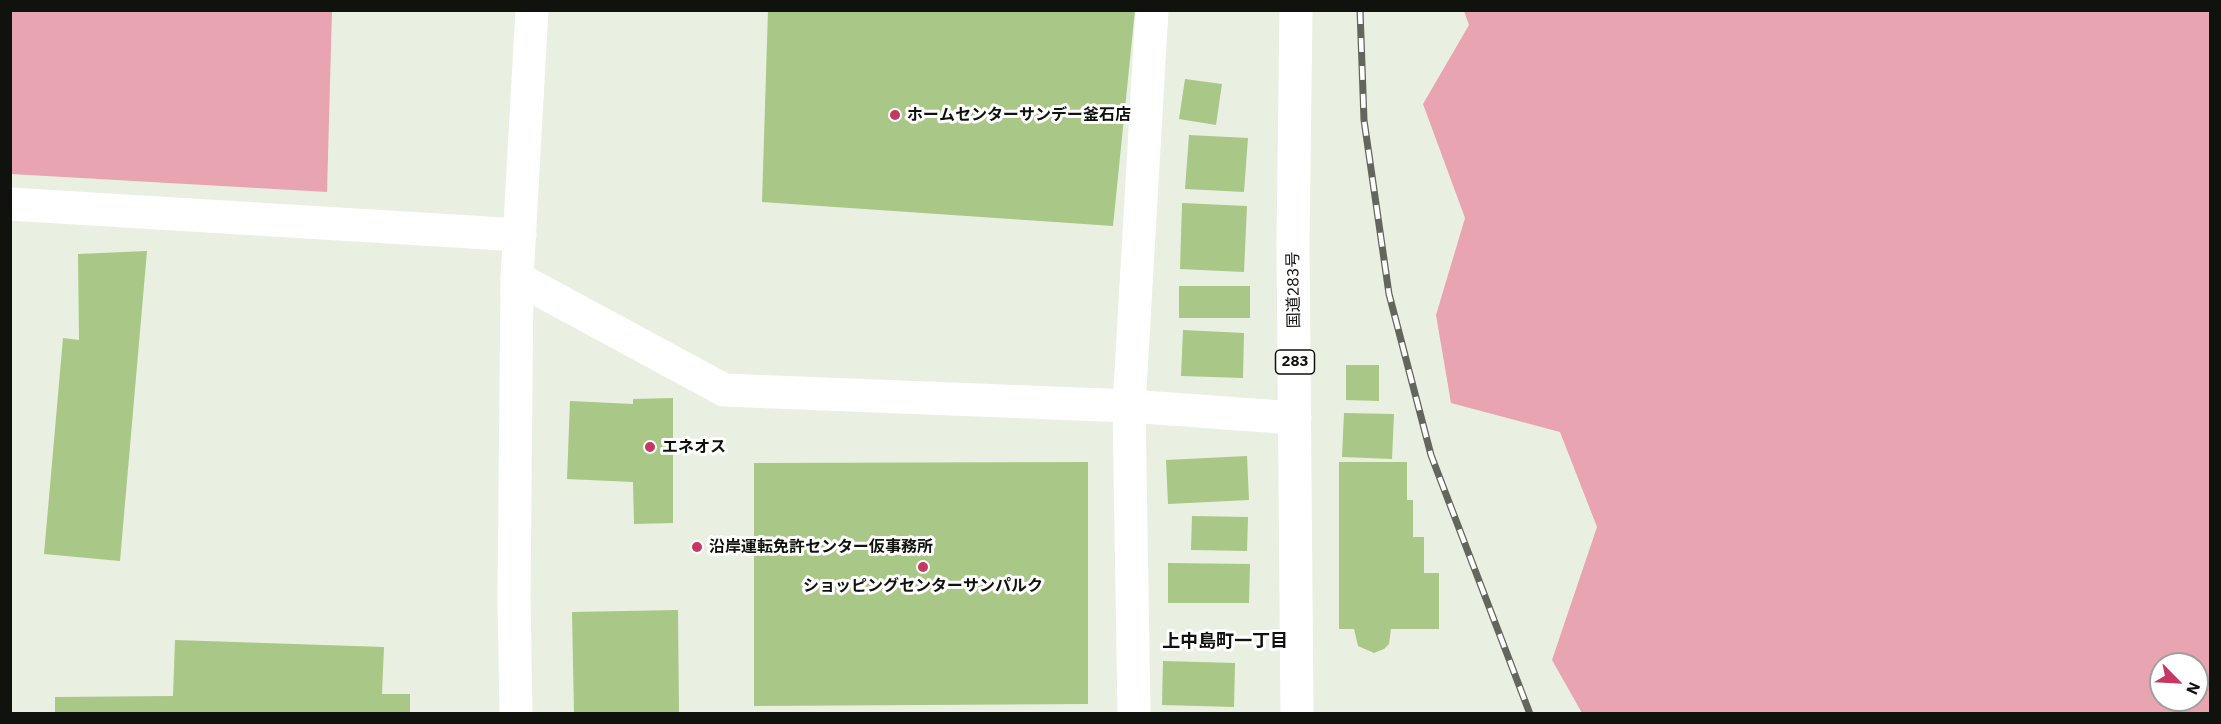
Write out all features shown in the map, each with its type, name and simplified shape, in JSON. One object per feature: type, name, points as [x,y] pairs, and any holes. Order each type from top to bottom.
[{"type":"main road","points":[[516,714],[514,597],[517,278],[532,10]]},
{"type":"main road","points":[[1134,714],[1129,406],[1152,10]]},
{"type":"main road","name":"国道283号","points":[[1296,10],[1293,244],[1297,714]]},
{"type":"main road","points":[[10,204],[520,235]]},
{"type":"main road","points":[[517,278],[724,390],[1129,406],[1295,418]]},
{"type":"shaded area","points":[[10,11],[332,11],[327,192],[11,174]]},
{"type":"shaded area","points":[[1464,11],[2210,11],[2210,713],[1582,713],[1552,660],[1597,527],[1560,432],[1451,403],[1436,315],[1465,218],[1423,104],[1469,25]]},
{"type":"building","points":[[768,10],[1135,10],[1113,226],[762,202]]},
{"type":"building","points":[[1185,79],[1222,84],[1216,125],[1179,119]]},
{"type":"building","points":[[1189,135],[1248,138],[1244,192],[1185,189]]},
{"type":"building","points":[[1182,203],[1247,206],[1244,272],[1180,269]]},
{"type":"building","points":[[147,251],[120,561],[44,554],[63,338],[79,340],[78,254]]},
{"type":"building","points":[[1179,286],[1250,286],[1250,318],[1179,318]]},
{"type":"building","points":[[1183,330],[1244,333],[1243,378],[1181,376]]},
{"type":"building","points":[[1346,365],[1379,365],[1379,401],[1346,400]]},
{"type":"building","points":[[673,398],[673,523],[634,524],[633,482],[567,479],[570,401],[633,404],[633,399]]},
{"type":"building","points":[[1344,413],[1394,414],[1392,459],[1342,457]]},
{"type":"building","points":[[1247,456],[1249,500],[1168,504],[1166,460]]},
{"type":"building","points":[[1088,462],[1088,704],[754,706],[754,463]]},
{"type":"building","points":[[1339,462],[1407,462],[1407,500],[1413,500],[1413,537],[1424,537],[1424,573],[1439,573],[1439,629],[1391,629],[1389,644],[1374,653],[1358,646],[1354,629],[1339,629]]},
{"type":"building","points":[[1192,516],[1248,517],[1247,551],[1191,550]]},
{"type":"building","points":[[1168,563],[1250,564],[1249,603],[1168,603]]},
{"type":"building","points":[[678,610],[679,714],[574,714],[572,612]]},
{"type":"building","points":[[175,640],[384,647],[382,694],[410,694],[410,714],[55,714],[55,697],[173,696]]},
{"type":"building","points":[[1163,661],[1235,663],[1234,707],[1162,705]]},
{"type":"railway","points":[[1360,10],[1364,120],[1389,294],[1431,455],[1530,714]]},
{"type":"place","name":"ホームセンターサンデー釜石店","points":[[895,115]]},
{"type":"place","name":"エネオス","points":[[650,447]]},
{"type":"place","name":"沿岸運転免許センター仮事務所","points":[[697,547]]},
{"type":"place","name":"ショッピングセンターサンパルク","points":[[923,567]]},
{"type":"district","name":"上中島町一丁目","points":[[1225,642]]}]
